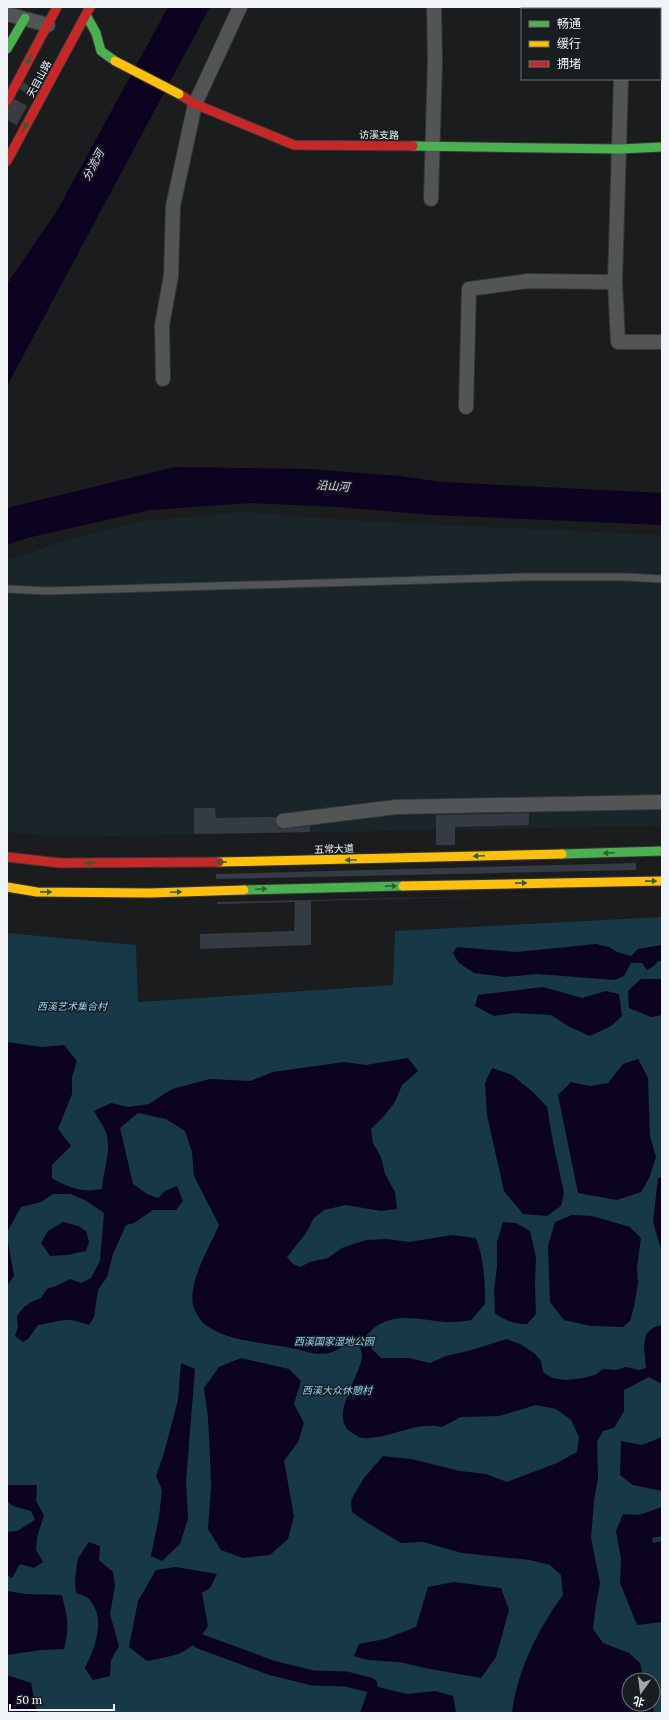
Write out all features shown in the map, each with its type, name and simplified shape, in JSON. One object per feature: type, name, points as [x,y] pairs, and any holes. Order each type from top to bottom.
[{"type":"main road","name":"天目山路","points":[[7,101],[57,7]]},
{"type":"main road","name":"天目山路","points":[[7,161],[88,11]]},
{"type":"main road","name":"访溪支路","points":[[88,11],[101,51],[115,61],[179,94],[195,104],[294,144],[619,149],[662,147]]},
{"type":"main road","points":[[7,49],[25,18]]},
{"type":"main road","name":"五常大道","points":[[7,857],[60,863],[247,862],[662,851]]},
{"type":"main road","points":[[7,887],[37,892],[150,893],[295,888],[662,881]]},
{"type":"street","points":[[163,379],[162,325],[171,276],[173,206],[195,104],[240,7]]},
{"type":"street","points":[[431,199],[435,61],[434,7]]},
{"type":"street","points":[[7,14],[48,25]]},
{"type":"street","points":[[621,80],[616,282],[618,342],[662,342]]},
{"type":"street","points":[[466,407],[469,288],[528,281],[616,282]]},
{"type":"street","points":[[283,821],[396,807],[662,802]]},
{"type":"lane","points":[[7,590],[47,591],[523,577],[626,577],[662,579]]},
{"type":"shaded area","points":[[245,512],[362,521],[662,535],[662,826],[61,837],[7,832],[7,559],[24,555],[72,538],[142,521]]},
{"type":"green space","name":"西溪国家湿地公园","points":[[662,917],[662,1713],[7,1713],[7,933],[136,945],[138,1002],[393,985],[395,931]]},
{"type":"water","name":"分流河","points":[[168,7],[210,7],[7,386],[7,284],[58,209]]},
{"type":"water","name":"沿山河","points":[[175,467],[311,469],[400,476],[442,482],[662,493],[662,525],[433,515],[339,507],[251,503],[150,510],[27,538],[7,545],[7,508]]},
{"type":"water","points":[[596,944],[609,947],[617,952],[631,956],[638,949],[662,945],[662,961],[658,961],[654,966],[647,970],[642,963],[631,963],[624,976],[614,980],[537,974],[505,977],[474,973],[458,962],[453,953],[457,947],[517,952]]},
{"type":"water","points":[[641,979],[662,979],[662,1015],[651,1017],[629,1008],[628,991]]},
{"type":"water","points":[[543,987],[582,998],[606,991],[619,994],[622,1016],[611,1026],[590,1036],[568,1026],[551,1015],[514,1013],[494,1016],[475,1006],[478,995]]},
{"type":"water","points":[[7,1042],[42,1047],[64,1045],[77,1061],[72,1077],[72,1094],[58,1129],[71,1146],[52,1165],[52,1178],[70,1187],[82,1190],[102,1189],[108,1144],[105,1130],[94,1111],[111,1103],[129,1107],[149,1104],[172,1089],[210,1079],[250,1081],[273,1072],[344,1062],[366,1065],[408,1058],[418,1071],[402,1085],[395,1102],[371,1129],[373,1143],[381,1157],[385,1174],[395,1192],[397,1209],[381,1211],[346,1205],[324,1210],[314,1218],[306,1233],[287,1257],[293,1264],[300,1267],[310,1262],[328,1258],[342,1248],[366,1240],[387,1239],[409,1242],[452,1235],[476,1238],[484,1270],[485,1304],[471,1320],[449,1322],[403,1318],[384,1322],[366,1336],[371,1348],[381,1358],[409,1358],[430,1363],[446,1356],[507,1339],[520,1344],[534,1353],[541,1361],[543,1372],[552,1378],[565,1380],[583,1378],[595,1375],[603,1369],[616,1370],[626,1367],[639,1370],[646,1368],[644,1346],[646,1334],[654,1327],[662,1325],[662,1384],[649,1377],[624,1390],[624,1411],[614,1428],[603,1431],[597,1442],[598,1478],[594,1501],[591,1538],[600,1583],[593,1629],[603,1643],[629,1653],[640,1663],[642,1672],[621,1672],[621,1712],[654,1713],[512,1713],[519,1682],[530,1651],[545,1622],[563,1595],[561,1575],[550,1565],[530,1560],[462,1553],[423,1542],[401,1543],[352,1512],[351,1500],[364,1478],[383,1456],[411,1459],[460,1471],[486,1474],[507,1482],[557,1463],[577,1452],[579,1437],[571,1420],[556,1409],[536,1405],[499,1416],[461,1417],[442,1427],[423,1426],[378,1437],[361,1438],[351,1432],[345,1425],[343,1416],[344,1406],[362,1356],[359,1344],[350,1341],[332,1352],[324,1354],[314,1353],[234,1338],[212,1329],[203,1323],[197,1315],[193,1305],[192,1296],[201,1264],[219,1225],[194,1176],[192,1152],[185,1131],[166,1119],[138,1113],[120,1128],[133,1184],[147,1194],[158,1198],[165,1191],[177,1186],[183,1201],[176,1210],[153,1210],[134,1223],[126,1225],[113,1254],[107,1277],[98,1290],[94,1317],[89,1325],[81,1322],[63,1320],[38,1325],[28,1339],[23,1342],[15,1336],[18,1327],[17,1316],[24,1307],[41,1298],[47,1289],[70,1279],[81,1283],[91,1278],[100,1261],[104,1213],[85,1200],[70,1194],[53,1194],[41,1202],[21,1207],[7,1232]]},
{"type":"water","points":[[638,1059],[648,1078],[650,1136],[656,1157],[649,1178],[641,1192],[617,1200],[578,1193],[558,1095],[571,1082],[590,1086],[608,1083],[623,1064]]},
{"type":"water","points":[[492,1068],[512,1075],[533,1092],[547,1107],[564,1193],[561,1206],[547,1216],[523,1214],[504,1191],[487,1115],[485,1083]]},
{"type":"water","points":[[662,1177],[662,1252],[653,1222],[658,1178]]},
{"type":"water","points":[[572,1215],[592,1216],[630,1227],[641,1238],[637,1267],[638,1283],[634,1307],[630,1321],[623,1327],[591,1326],[564,1320],[550,1302],[548,1246],[555,1222]]},
{"type":"water","points":[[63,1222],[78,1226],[86,1231],[89,1242],[86,1251],[67,1255],[50,1256],[41,1243],[48,1231]]},
{"type":"water","points":[[503,1222],[516,1223],[530,1231],[536,1257],[536,1314],[527,1324],[510,1322],[495,1313],[494,1292],[497,1266],[497,1242]]},
{"type":"water","points":[[7,1236],[14,1276],[7,1286]]},
{"type":"water","points":[[241,1358],[289,1369],[301,1381],[294,1404],[304,1423],[298,1442],[284,1461],[294,1516],[288,1539],[270,1555],[243,1558],[221,1550],[208,1529],[211,1487],[208,1418],[204,1388],[219,1367]]},
{"type":"water","points":[[181,1363],[195,1369],[186,1481],[188,1519],[180,1544],[162,1561],[151,1556],[159,1517],[162,1490],[156,1476],[164,1453],[178,1400]]},
{"type":"water","points":[[662,1437],[662,1491],[633,1485],[620,1475],[621,1441],[642,1445]]},
{"type":"water","points":[[7,1485],[37,1485],[36,1501],[44,1515],[37,1537],[36,1550],[43,1562],[34,1568],[20,1564],[12,1578],[7,1575],[7,1532],[17,1531],[35,1520],[31,1511],[13,1506],[7,1501]]},
{"type":"water","points":[[662,1507],[662,1536],[652,1538],[653,1543],[662,1541],[662,1622],[637,1625],[620,1583],[621,1559],[616,1531],[623,1514],[639,1515]]},
{"type":"water","points":[[89,1542],[100,1546],[99,1560],[113,1572],[115,1586],[110,1614],[119,1646],[111,1660],[110,1676],[93,1680],[85,1668],[95,1643],[98,1625],[97,1616],[95,1608],[90,1600],[76,1593],[75,1579],[78,1558]]},
{"type":"water","points":[[176,1567],[217,1574],[210,1588],[202,1593],[208,1626],[195,1643],[189,1648],[175,1655],[147,1661],[129,1647],[138,1601],[156,1570]]},
{"type":"water","points":[[454,1582],[501,1588],[509,1610],[496,1657],[481,1678],[399,1662],[368,1660],[354,1656],[359,1644],[385,1639],[416,1627],[428,1587]]},
{"type":"water","points":[[7,1591],[26,1594],[62,1595],[67,1622],[67,1634],[64,1649],[41,1650],[7,1655]]},
{"type":"water","points":[[7,1675],[31,1683],[37,1713],[7,1713]]},
{"type":"water","points":[[370,1685],[407,1694],[435,1691],[453,1696],[456,1713],[360,1713]]},
{"type":"building","points":[[194,808],[215,808],[216,818],[276,817],[275,822],[279,829],[310,826],[310,832],[194,834]]},
{"type":"building","points":[[529,813],[529,825],[455,827],[455,845],[436,845],[436,815]]},
{"type":"building","points":[[636,863],[636,870],[216,879],[216,874]]},
{"type":"building","points":[[542,895],[311,901],[311,945],[200,949],[200,934],[294,931],[295,902],[217,904],[217,902]]},
{"type":"waterway","points":[[199,1641],[272,1668],[313,1678],[346,1679],[370,1685]]},
{"type":"tunnel","points":[[7,120],[26,84]]},
{"type":"traffic: fast","points":[[86,15],[96,33],[101,51],[115,61]]},
{"type":"traffic: fast","points":[[7,49],[25,18]]},
{"type":"traffic: fast","points":[[413,146],[619,149],[662,147]]},
{"type":"traffic: fast","points":[[562,854],[662,851]]},
{"type":"traffic: fast","points":[[244,890],[403,886]]},
{"type":"traffic: slow","points":[[115,61],[179,94]]},
{"type":"traffic: slow","points":[[219,862],[562,854]]},
{"type":"traffic: slow","points":[[403,886],[662,881]]},
{"type":"traffic: slow","points":[[7,887],[37,892],[150,893],[244,890]]},
{"type":"traffic: jam","points":[[7,101],[57,7]]},
{"type":"traffic: jam","points":[[7,161],[90,7]]},
{"type":"traffic: jam","points":[[179,94],[195,104],[294,145],[413,146]]},
{"type":"traffic: jam","points":[[7,857],[60,863],[219,862]]},
{"type":"park label","name":"西溪艺术集合村","points":[[72,1006]]},
{"type":"park label","name":"西溪大众休憩村","points":[[337,1390]]}]
